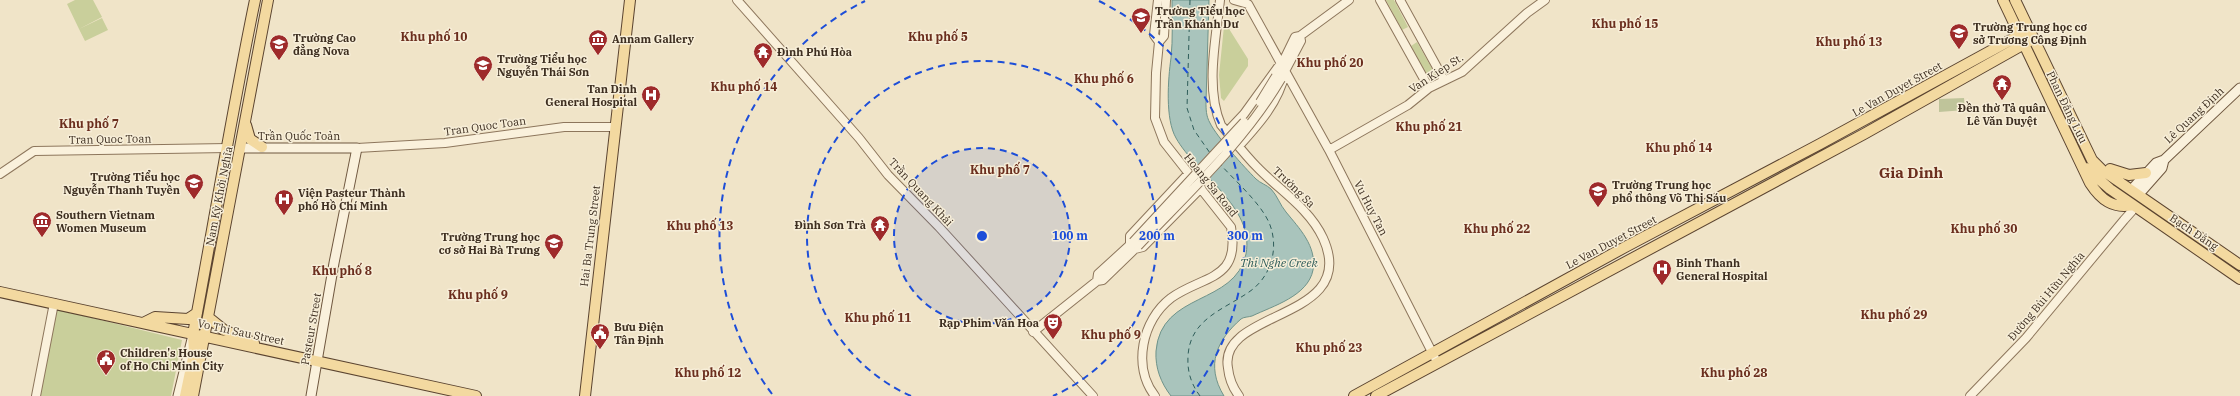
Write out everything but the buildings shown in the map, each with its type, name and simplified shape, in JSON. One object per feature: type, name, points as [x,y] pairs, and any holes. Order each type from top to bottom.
[{"type":"main road","name":"Nam Kỳ Khởi Nghĩa","points":[[178,396],[187,351],[193,334],[228,148],[234,105],[255,0]]},
{"type":"main road","name":"Nam Kỳ Khởi Nghĩa","points":[[194,396],[268,0]]},
{"type":"main road","name":"Hai Ba Trung Street","points":[[585,396],[612,157],[611,139],[615,132],[630,0]]},
{"type":"main road","name":"Phan Đăng Lưu","points":[[2003,0],[2018,35],[2082,163],[2093,176],[2133,205]]},
{"type":"main road","name":"Phan Đăng Lưu","points":[[2015,0],[2092,160],[2102,170],[2135,191]]},
{"type":"main road","name":"Le Van Duyet Street","points":[[1354,396],[1627,246],[1908,97],[2018,35],[2031,35]]},
{"type":"main road","points":[[1376,396],[1914,106],[2023,45],[2031,35]]},
{"type":"main road","name":"Lê Quang Định","points":[[2135,191],[2146,173],[2156,164],[2164,160],[2240,88]]},
{"type":"main road","points":[[1908,97],[1914,106]]},
{"type":"main road","points":[[245,123],[250,139],[262,147]]},
{"type":"main road","name":"Trần Quốc Toản","points":[[241,148],[357,148]]},
{"type":"main road","name":"Pasteur Street","points":[[311,396],[334,262],[357,148]]},
{"type":"main road","points":[[2092,160],[2124,175],[2146,173]]},
{"type":"main road","name":"Lê Quang Định","points":[[2135,191],[2162,168],[2164,160]]},
{"type":"main road","points":[[2082,163],[2090,183],[2100,198],[2117,206],[2133,205],[2135,191]]},
{"type":"main road","points":[[2125,198],[2135,191]]},
{"type":"main road","name":"Bạch Đằng","points":[[2135,191],[2240,265]]},
{"type":"main road","name":"Bạch Đằng","points":[[2133,205],[2240,279]]},
{"type":"main road","points":[[1627,246],[1633,257]]},
{"type":"main road","name":"Vo Thi Sau Street","points":[[0,292],[472,396]]},
{"type":"main road","points":[[1513,309],[1519,319]]},
{"type":"main road","points":[[144,323],[155,317],[188,319],[197,313]]},
{"type":"main road","name":"Hai Ba Trung Street","points":[[580,396],[590,321],[593,317]]},
{"type":"main road","points":[[209,318],[217,326],[254,343],[259,348]]},
{"type":"main road","name":"Nam Kỳ Khởi Nghĩa","points":[[185,396],[194,353],[193,334]]},
{"type":"street","name":"Trần Quang Khải","points":[[737,0],[859,138],[888,175],[939,227],[1093,396]]},
{"type":"street","name":"Hoang Sa Road","points":[[1158,0],[1154,35],[1159,42]]},
{"type":"street","name":"Hoang Sa Road","points":[[1155,396],[1146,381],[1141,359],[1149,327],[1159,310],[1172,297],[1215,276],[1225,267],[1231,257],[1234,242],[1230,227],[1164,142],[1155,118],[1156,73],[1159,42],[1164,36],[1166,0]]},
{"type":"street","name":"Trường Sa","points":[[1220,0],[1213,77],[1215,106],[1218,118],[1227,132],[1256,167],[1305,211],[1323,238],[1329,264],[1326,278],[1318,292],[1297,307],[1257,325],[1239,338],[1231,348],[1227,360],[1228,373],[1239,396]]},
{"type":"street","name":"Vu Huy Tan","points":[[1234,0],[1248,4],[1329,150],[1437,363]]},
{"type":"street","points":[[1034,333],[1097,280],[1103,280],[1134,245],[1240,137],[1267,102],[1283,68],[1301,41],[1300,36],[1349,0]]},
{"type":"street","points":[[1380,0],[1429,88]]},
{"type":"street","points":[[1400,0],[1444,80]]},
{"type":"street","name":"Van Kiep St.","points":[[1329,150],[1408,105],[1429,88],[1462,72],[1527,13],[1546,0]]},
{"type":"street","points":[[1227,132],[1244,114],[1273,72],[1283,68]]},
{"type":"street","points":[[1239,146],[1260,121],[1282,89],[1283,68]]},
{"type":"street","name":"Tran Quoc Toan","points":[[357,148],[445,143],[564,127],[615,132]]},
{"type":"street","name":"Tran Quoc Toan","points":[[0,174],[34,151],[228,148]]},
{"type":"street","points":[[1134,245],[1130,236],[1188,174]]},
{"type":"street","points":[[1134,245],[1143,247],[1201,188]]},
{"type":"street","name":"Đường Bùi Hữu Nghĩa","points":[[1970,396],[2026,338],[2132,211],[2133,205]]},
{"type":"street","points":[[36,396],[54,303]]},
{"type":"green space","points":[[75,0],[93,0],[102,17],[79,29],[67,4]]},
{"type":"green space","points":[[1386,0],[1394,0],[1408,27],[1402,30]]},
{"type":"green space","points":[[102,18],[108,30],[85,41],[79,29]]},
{"type":"green space","points":[[1226,24],[1248,59],[1248,66],[1224,101],[1221,98],[1219,75],[1224,26]]},
{"type":"green space","points":[[1417,42],[1439,81],[1432,84],[1411,46]]},
{"type":"green space","points":[[1964,98],[1965,110],[1939,112],[1939,99]]},
{"type":"green space","points":[[56,309],[182,340],[171,396],[39,396]]},
{"type":"water","name":"Thi Nghe Creek","points":[[1172,0],[1209,0],[1206,112],[1209,120],[1213,129],[1231,152],[1258,180],[1273,191],[1284,209],[1306,238],[1310,245],[1314,261],[1310,279],[1304,287],[1279,304],[1252,316],[1242,318],[1220,344],[1216,354],[1215,374],[1218,385],[1224,396],[1171,396],[1162,381],[1156,357],[1161,332],[1171,318],[1184,308],[1228,283],[1239,271],[1246,254],[1246,237],[1242,221],[1222,192],[1185,151],[1176,138],[1170,120],[1168,99],[1172,44]]},
{"type":"ferry route","points":[[1190,0],[1187,108],[1194,130],[1210,153]]},
{"type":"ferry route","points":[[1200,396],[1194,387],[1188,367],[1190,343],[1201,324],[1219,310],[1249,292],[1263,279],[1271,262],[1274,243],[1270,225],[1261,209],[1220,164]]},
{"type":"place","name":"Trường Tiểu học Trần Khánh Dư","points":[[1141,34]]},
{"type":"place","name":"Trường Trung học cơ sở Trương Công Định","points":[[1959,50]]},
{"type":"place","name":"Annam Gallery","points":[[598,56]]},
{"type":"place","name":"Trường Cao đẳng Nova","points":[[279,61]]},
{"type":"place","name":"Đình Phú Hòa","points":[[763,69]]},
{"type":"place","name":"Trường Tiểu học Nguyễn Thái Sơn","points":[[483,82]]},
{"type":"place","name":"Đền thờ Tả quân Lê Văn Duyệt","points":[[2002,101]]},
{"type":"place","name":"Tan Dinh General Hospital","points":[[651,112]]},
{"type":"place","name":"Trường Tiểu học Nguyễn Thanh Tuyền","points":[[194,200]]},
{"type":"place","name":"Trường Trung học phổ thông Võ Thị Sáu","points":[[1598,208]]},
{"type":"place","name":"Viện Pasteur Thành phố Hồ Chí Minh","points":[[284,216]]},
{"type":"place","name":"Southern Vietnam Women Museum","points":[[42,238]]},
{"type":"place","name":"Đình Sơn Trà","points":[[880,242]]},
{"type":"place","name":"Trường Trung học cơ sở Hai Bà Trưng","points":[[554,260]]},
{"type":"place","name":"Binh Thanh General Hospital","points":[[1662,286]]},
{"type":"place","name":"Rạp Phim Văn Hoa","points":[[1053,340]]},
{"type":"place","name":"Bưu Điện Tân Định","points":[[600,350]]},
{"type":"place","name":"Children's House of Ho Chi Minh City","points":[[106,376]]},
{"type":"district","name":"Khu phố 15","points":[[1625,23]]},
{"type":"district","name":"Khu phố 10","points":[[434,36]]},
{"type":"district","name":"Khu phố 5","points":[[938,36]]},
{"type":"district","name":"Khu phố 13","points":[[1849,41]]},
{"type":"district","name":"Khu phố 20","points":[[1330,62]]},
{"type":"district","name":"Khu phố 6","points":[[1104,78]]},
{"type":"district","name":"Khu phố 14","points":[[744,86]]},
{"type":"district","name":"Khu phố 7","points":[[89,123]]},
{"type":"district","name":"Khu phố 21","points":[[1429,126]]},
{"type":"district","name":"Khu phố 14","points":[[1679,147]]},
{"type":"district","name":"Khu phố 7","points":[[1000,169]]},
{"type":"district","name":"Gia Dinh","points":[[1911,172]]},
{"type":"district","name":"Khu phố 13","points":[[700,225]]},
{"type":"district","name":"Khu phố 22","points":[[1497,228]]},
{"type":"district","name":"Khu phố 30","points":[[1984,228]]},
{"type":"district","name":"Khu phố 8","points":[[342,270]]},
{"type":"district","name":"Khu phố 9","points":[[478,294]]},
{"type":"district","name":"Khu phố 29","points":[[1894,314]]},
{"type":"district","name":"Khu phố 11","points":[[878,317]]},
{"type":"district","name":"Khu phố 9","points":[[1111,334]]},
{"type":"district","name":"Khu phố 23","points":[[1329,347]]},
{"type":"district","name":"Khu phố 12","points":[[708,372]]},
{"type":"district","name":"Khu phố 28","points":[[1734,372]]}]
